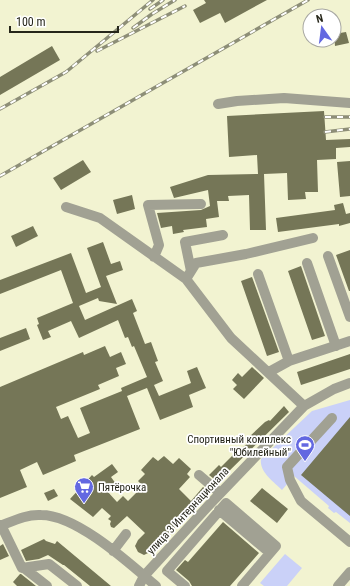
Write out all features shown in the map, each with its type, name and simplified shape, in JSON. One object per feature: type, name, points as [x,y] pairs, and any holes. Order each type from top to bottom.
[{"type":"street","points":[[218,104],[237,101],[284,98],[350,103]]},
{"type":"street","points":[[154,257],[159,245],[148,205],[201,204]]},
{"type":"street","points":[[66,207],[100,218],[154,257],[188,275],[231,338],[304,406]]},
{"type":"street","points":[[188,275],[185,242],[223,235]]},
{"type":"street","points":[[188,275],[196,263],[246,254],[313,238]]},
{"type":"street","points":[[328,256],[350,317]]},
{"type":"street","points":[[307,263],[336,346]]},
{"type":"street","points":[[258,274],[289,361]]},
{"type":"street","points":[[268,372],[289,361],[350,341]]},
{"type":"street","name":"улица 3 Интернационала","points":[[140,586],[144,576],[207,501],[220,493],[304,406],[334,389],[350,383]]},
{"type":"street","points":[[332,418],[287,468],[290,480],[301,501],[350,542]]},
{"type":"street","points":[[199,475],[220,493]]},
{"type":"street","points":[[185,586],[167,571],[226,503],[276,546],[242,586]]},
{"type":"street","points":[[47,586],[22,568],[1,525],[18,519],[41,514],[56,517],[87,532],[156,586]]},
{"type":"street","points":[[113,551],[126,534]]},
{"type":"street","points":[[24,568],[49,564],[77,586]]},
{"type":"street","points":[[338,586],[350,572]]},
{"type":"shaded area","name":"Спортивный комплекс \"Юбилейный\"","points":[[350,400],[350,523],[336,512],[334,513],[328,508],[329,506],[294,476],[282,490],[271,480],[262,468],[261,459],[312,411]]},
{"type":"shaded area","points":[[285,554],[302,568],[287,586],[264,586],[260,583]]},
{"type":"building","points":[[204,0],[267,0],[225,23],[220,13],[200,23],[193,10],[206,3]]},
{"type":"building","points":[[346,32],[349,43],[342,44],[342,33]]},
{"type":"building","points":[[52,46],[60,60],[0,95],[0,77]]},
{"type":"building","points":[[324,111],[326,140],[350,139],[350,147],[336,148],[336,159],[317,160],[318,192],[305,192],[306,199],[288,200],[287,173],[264,174],[266,230],[250,230],[249,195],[228,196],[229,201],[217,201],[219,217],[206,219],[207,227],[183,230],[184,232],[173,234],[172,226],[161,228],[157,213],[201,210],[210,206],[208,190],[174,198],[170,187],[208,175],[258,174],[257,155],[229,157],[227,116]]},
{"type":"building","points":[[83,160],[91,172],[61,190],[53,178]]},
{"type":"building","points":[[350,161],[350,196],[340,197],[337,162]]},
{"type":"building","points":[[132,195],[135,209],[117,214],[113,200]]},
{"type":"building","points":[[343,203],[346,214],[350,213],[350,223],[339,226],[339,224],[278,232],[276,218],[335,210],[334,205]]},
{"type":"building","points":[[33,226],[38,236],[16,247],[11,236]]},
{"type":"building","points":[[103,242],[111,264],[120,261],[123,270],[106,276],[117,304],[99,301],[98,298],[79,306],[85,320],[132,299],[137,311],[133,313],[145,344],[151,342],[158,361],[155,362],[163,381],[154,385],[159,396],[191,383],[187,371],[197,367],[206,388],[189,395],[193,407],[160,420],[147,388],[127,396],[140,429],[74,455],[76,461],[43,475],[37,462],[20,470],[27,487],[0,498],[0,387],[83,352],[84,355],[105,346],[110,357],[121,352],[126,364],[116,368],[119,376],[98,385],[100,389],[56,407],[61,419],[68,416],[78,438],[90,433],[80,408],[122,391],[121,388],[147,377],[134,346],[132,347],[128,337],[125,338],[118,320],[79,338],[71,321],[48,331],[51,337],[43,340],[37,325],[39,324],[37,318],[73,303],[61,270],[0,294],[0,280],[71,253],[86,293],[101,287],[87,248]]},
{"type":"building","points":[[350,250],[350,291],[349,291],[336,255]]},
{"type":"building","points":[[301,266],[325,336],[312,340],[288,271]]},
{"type":"building","points":[[252,277],[279,352],[267,356],[241,281]]},
{"type":"building","points":[[26,328],[30,339],[0,351],[0,338]]},
{"type":"building","points":[[350,354],[350,369],[301,385],[297,372]]},
{"type":"building","points":[[252,367],[264,378],[244,399],[233,389],[237,385],[232,380],[238,373],[242,377]]},
{"type":"building","points":[[284,406],[289,412],[218,482],[209,475],[219,465],[221,467],[237,451],[238,452],[250,441],[248,439],[249,437],[265,422],[270,421]]},
{"type":"building","points":[[350,417],[350,516],[301,475]]},
{"type":"building","points":[[164,456],[173,464],[179,458],[191,469],[187,474],[190,477],[179,489],[191,501],[203,487],[209,492],[195,505],[196,507],[150,552],[144,555],[138,552],[135,546],[138,540],[145,533],[127,516],[114,528],[111,527],[111,521],[108,519],[111,516],[102,508],[93,517],[70,499],[92,475],[94,477],[112,464],[118,472],[111,477],[116,484],[107,491],[117,502],[123,496],[128,501],[143,486],[138,481],[145,474],[141,470],[153,457],[158,461]]},
{"type":"building","points":[[262,488],[288,509],[277,523],[250,501]]},
{"type":"building","points":[[54,489],[58,496],[48,501],[44,493]]},
{"type":"building","points":[[223,522],[259,553],[230,586],[192,586],[189,581],[176,570],[185,560],[188,562]]},
{"type":"building","points":[[44,539],[55,544],[57,541],[111,586],[90,586],[64,565],[48,555],[39,559],[26,561],[21,550]]},
{"type":"building","points":[[3,544],[9,556],[0,560],[0,546]]},
{"type":"building","points":[[20,574],[36,586],[17,586],[13,582]]},
{"type":"railway","points":[[0,109],[66,72],[153,0]]},
{"type":"railway","points":[[150,9],[163,0]]},
{"type":"railway","points":[[133,28],[175,0]]},
{"type":"railway","points":[[0,176],[308,0]]},
{"type":"railway","points":[[97,51],[185,6]]},
{"type":"railway","points":[[325,117],[350,117]]},
{"type":"railway","points":[[325,132],[350,129]]},
{"type":"place","name":"Спортивный комплекс \"Юбилейный\"","points":[[305,462]]},
{"type":"place","name":"Пятёрочка","points":[[84,504]]}]
